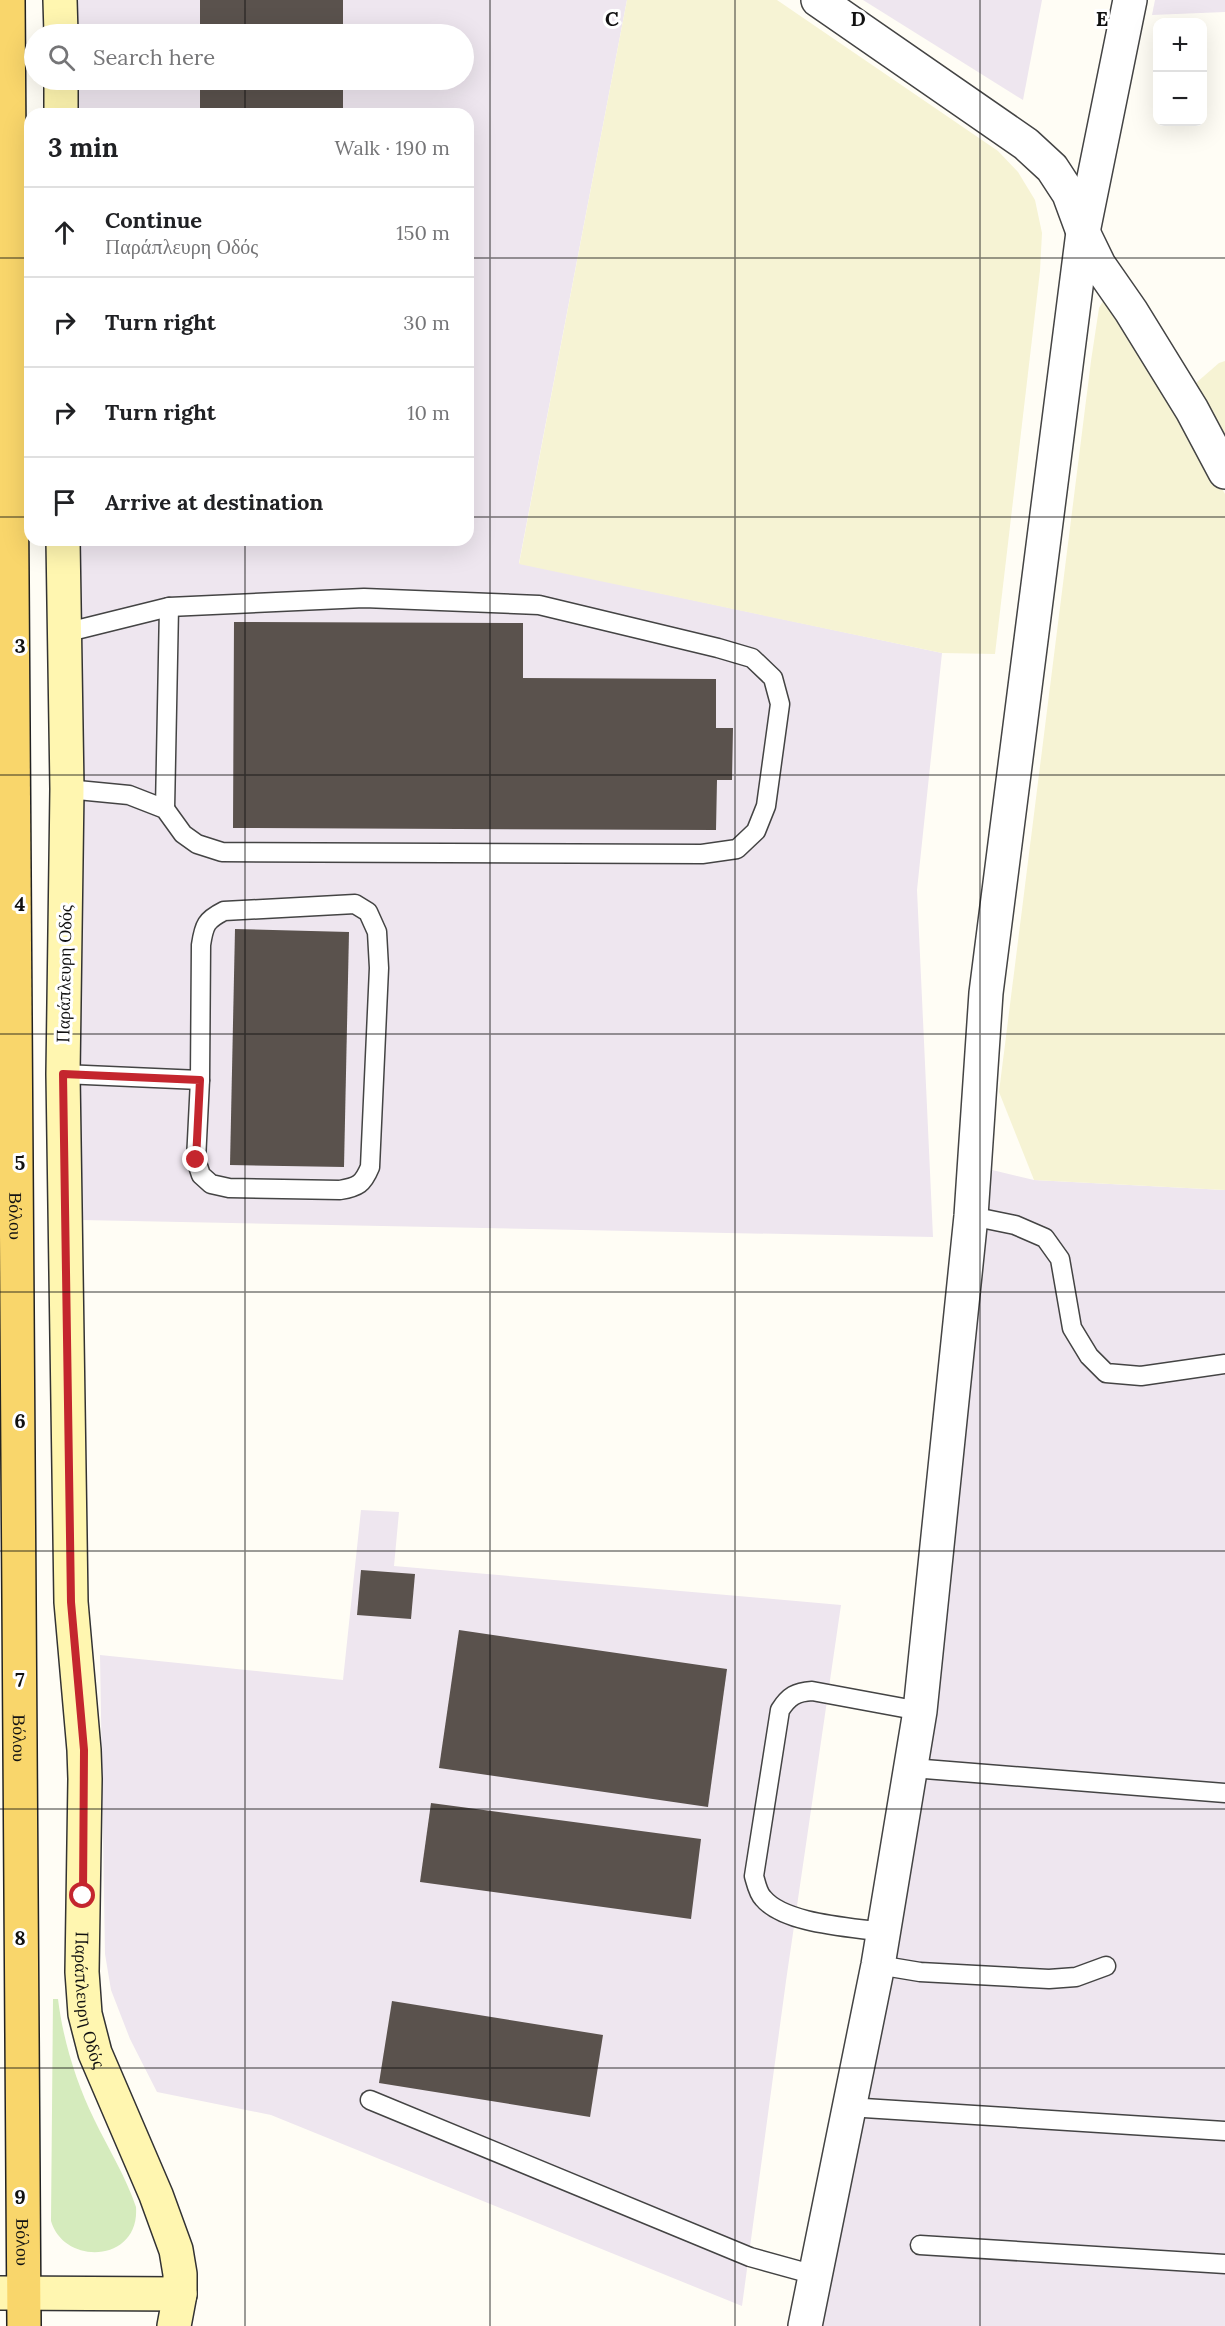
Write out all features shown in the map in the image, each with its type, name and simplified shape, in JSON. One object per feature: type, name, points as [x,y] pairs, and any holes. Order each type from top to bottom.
[{"type":"main road","name":"Βόλου","points":[[8,0],[12,2293],[24,2326]]},
{"type":"street","points":[[60,0],[61,24]]},
{"type":"street","points":[[818,0],[1026,144],[1052,168],[1069,194],[1083,232],[1099,265],[1131,311],[1192,410],[1225,472]]},
{"type":"street","points":[[805,2326],[878,1965],[920,1711],[971,1216],[986,993],[1083,232],[1130,0]]},
{"type":"street","points":[[61,90],[61,108]]},
{"type":"street","name":"Παράπλευρη Οδός","points":[[63,546],[66,789],[63,1074],[71,1602],[85,1760],[82,1972],[85,2014],[95,2053],[169,2227],[180,2274],[180,2294],[174,2326]]},
{"type":"street","points":[[12,2293],[180,2294]]},
{"type":"lane","points":[[64,633],[169,608],[364,598],[539,605],[752,658],[773,678],[780,704],[766,806],[756,831],[736,849],[702,854],[222,852],[197,844],[183,834],[165,809],[129,795],[66,789]]},
{"type":"lane","points":[[165,809],[169,608]]},
{"type":"lane","points":[[355,904],[368,912],[377,932],[379,968],[370,1167],[364,1181],[352,1188],[340,1190],[228,1188],[211,1184],[201,1175],[196,1160],[200,1080],[201,945],[203,932],[209,919],[225,911],[355,904]]},
{"type":"lane","points":[[63,1074],[200,1080]]},
{"type":"lane","points":[[971,1216],[1015,1225],[1045,1238],[1060,1259],[1072,1328],[1089,1356],[1106,1372],[1141,1376],[1225,1364]]},
{"type":"lane","points":[[883,1932],[804,1919],[772,1908],[760,1896],[754,1876],[780,1710],[789,1697],[798,1692],[812,1690],[920,1711]]},
{"type":"lane","points":[[912,1768],[1225,1793]]},
{"type":"lane","points":[[878,1965],[920,1972],[1049,1979],[1076,1977],[1106,1966]]},
{"type":"lane","points":[[370,2100],[750,2257],[815,2275]]},
{"type":"lane","points":[[848,2107],[1225,2131]]},
{"type":"lane","points":[[920,2245],[1225,2264]]},
{"type":"shaded area","points":[[77,0],[627,0],[519,563],[942,653],[917,890],[933,1237],[81,1220],[74,671],[75,546],[474,546],[474,108],[77,108],[77,90],[474,90],[474,24],[77,24]]},
{"type":"shaded area","points":[[627,0],[777,0],[998,151],[1018,172],[1035,200],[1042,233],[1040,271],[995,654],[942,653],[519,564]]},
{"type":"shaded area","points":[[863,0],[1042,0],[1023,100]]},
{"type":"shaded area","points":[[1155,0],[1225,0],[1225,12],[1152,15]]},
{"type":"shaded area","points":[[1103,301],[1111,301],[1122,316],[1225,494],[1225,1190],[1034,1180],[999,1092],[1091,361],[1099,308]]},
{"type":"shaded area","points":[[1225,361],[1225,441],[1196,383],[1219,363]]},
{"type":"shaded area","points":[[988,1169],[1034,1180],[1225,1190],[1225,2326],[822,2326],[891,1944]]},
{"type":"shaded area","points":[[361,1510],[399,1512],[394,1566],[841,1605],[786,1981],[742,2306],[271,2115],[157,2092],[130,2039],[111,1990],[105,1954],[100,1655],[343,1680]]},
{"type":"green space","points":[[53,1999],[58,1999],[67,2045],[81,2090],[136,2207],[134,2226],[126,2239],[114,2248],[100,2252],[85,2251],[70,2246],[59,2236],[51,2221]]},
{"type":"building","points":[[200,0],[343,0],[343,24],[200,24]]},
{"type":"building","points":[[200,90],[343,90],[343,108],[200,108]]},
{"type":"building","points":[[234,622],[523,623],[523,678],[716,679],[716,728],[733,728],[732,780],[717,780],[716,830],[233,828]]},
{"type":"building","points":[[235,929],[349,932],[344,1167],[230,1165]]},
{"type":"building","points":[[361,1570],[415,1574],[411,1619],[357,1615]]},
{"type":"building","points":[[459,1630],[727,1669],[708,1807],[439,1768]]},
{"type":"building","points":[[431,1803],[701,1839],[691,1919],[420,1882]]},
{"type":"building","points":[[392,2001],[603,2035],[590,2117],[379,2083]]},
{"type":"route","points":[[83,1896],[85,1779],[80,1692],[71,1602],[63,1074],[200,1080],[196,1160]]}]
